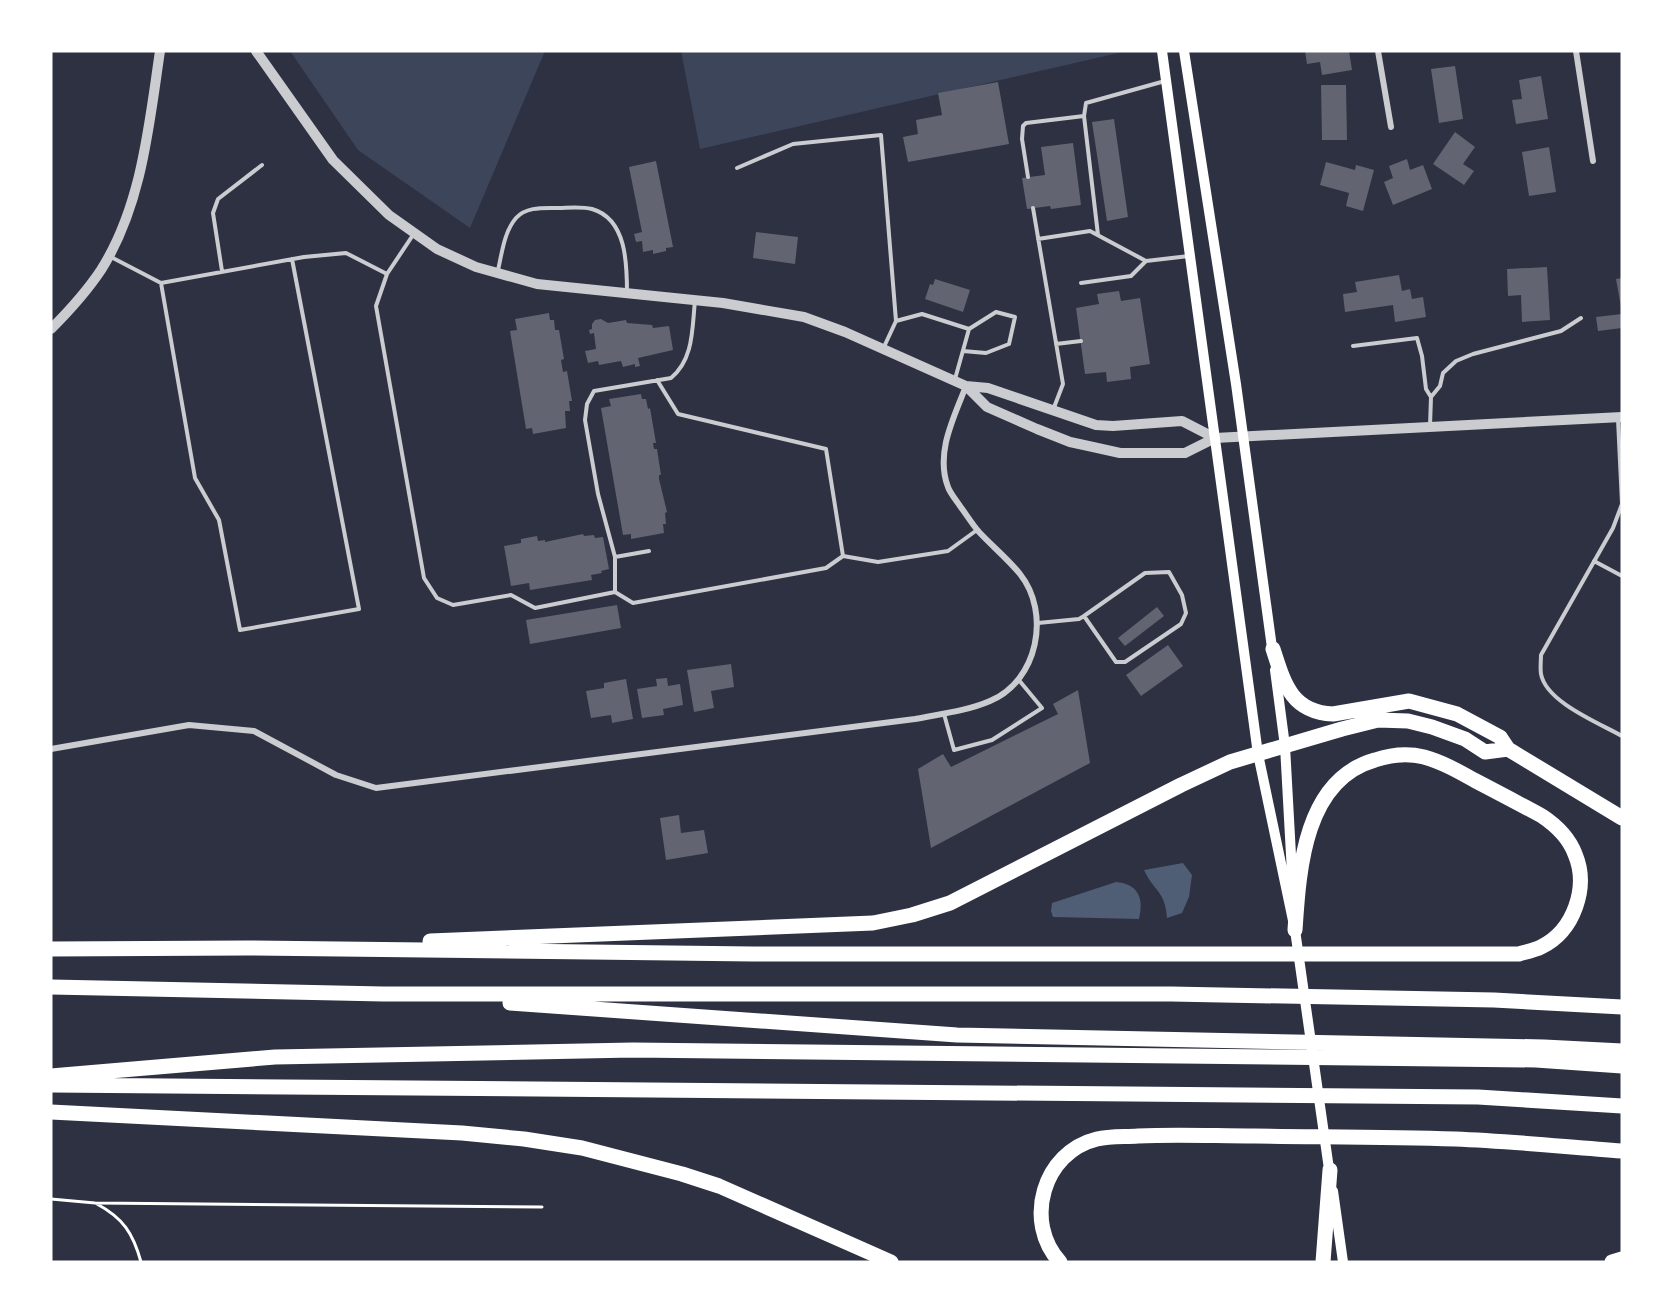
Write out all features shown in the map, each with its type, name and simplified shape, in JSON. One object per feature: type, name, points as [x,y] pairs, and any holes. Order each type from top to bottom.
[{"type":"highway","points":[[1272,649],[1285,685],[1295,700],[1306,708],[1333,714],[1409,701],[1457,714],[1500,737],[1508,749],[1622,818]]},
{"type":"highway","points":[[247,948],[873,922],[912,915],[950,903],[1230,762],[1342,729],[1378,720],[1408,721],[1465,739],[1485,752],[1508,749]]},
{"type":"highway","points":[[51,949],[247,948],[753,954],[1519,954],[1542,947],[1564,928],[1579,898],[1579,868],[1565,835],[1542,816],[1442,763],[1422,757],[1386,756],[1361,765],[1339,781],[1326,796],[1316,814],[1303,856],[1295,930]]},
{"type":"highway","points":[[51,987],[383,994],[1171,994],[1494,1000],[1622,1007]]},
{"type":"highway","points":[[383,994],[957,1035],[1532,1047],[1622,1051]]},
{"type":"highway","points":[[51,1076],[275,1057],[633,1050],[1536,1060],[1622,1066]]},
{"type":"highway","points":[[51,1085],[1478,1097],[1622,1106]]},
{"type":"highway","points":[[51,1112],[462,1133],[582,1148],[638,1161],[719,1186],[891,1262]]},
{"type":"highway","points":[[1060,1262],[1046,1242],[1042,1227],[1040,1210],[1043,1190],[1057,1165],[1068,1153],[1096,1139],[1164,1135],[1457,1140],[1622,1151]]},
{"type":"highway","points":[[1323,1262],[1330,1170]]},
{"type":"highway","points":[[1612,1262],[1622,1259]]},
{"type":"main road","points":[[1162,51],[1258,754],[1295,930],[1343,1262]]},
{"type":"main road","points":[[1184,51],[1243,437],[1285,746],[1295,930]]},
{"type":"street","points":[[51,329],[100,270],[118,238],[132,202],[150,122],[160,51]]},
{"type":"street","points":[[256,51],[333,160],[389,215],[437,249],[476,267],[537,284],[696,300],[804,317],[845,332],[966,386],[988,388],[1096,425],[1182,421],[1215,438]]},
{"type":"street","points":[[1378,51],[1390,127]]},
{"type":"street","points":[[1576,51],[1593,161]]},
{"type":"street","points":[[966,386],[987,407],[1037,429],[1070,442],[1120,453],[1185,453],[1215,438],[1620,417]]},
{"type":"street","points":[[51,749],[189,725],[254,731],[336,775],[376,788],[944,714],[991,701],[1010,690],[1024,670],[1036,644],[1038,622],[1034,600],[1021,575],[977,530],[948,487],[943,458],[951,424],[966,386]]},
{"type":"lane","points":[[1098,235],[1083,116],[1086,103],[1166,80]]},
{"type":"lane","points":[[1028,177],[1022,139],[1023,126],[1026,123],[1083,116]]},
{"type":"lane","points":[[737,168],[793,144],[881,135],[896,321],[883,349]]},
{"type":"lane","points":[[222,271],[213,213],[218,199],[262,165]]},
{"type":"lane","points":[[497,274],[508,230],[517,217],[539,208],[592,209],[603,214],[622,240],[627,265],[627,294]]},
{"type":"lane","points":[[1033,208],[1063,384],[1053,410]]},
{"type":"lane","points":[[1038,239],[1090,231],[1146,261],[1190,256]]},
{"type":"lane","points":[[414,233],[387,274],[376,306],[424,578],[437,598],[453,605],[511,596],[535,608],[615,592],[633,603],[826,568],[843,556],[878,562],[948,551],[977,530]]},
{"type":"lane","points":[[108,255],[161,283],[292,259],[346,253],[387,274]]},
{"type":"lane","points":[[161,283],[195,478],[219,520],[240,630],[348,611],[358,609],[292,259]]},
{"type":"lane","points":[[1081,283],[1131,276],[1146,261]]},
{"type":"lane","points":[[615,592],[615,557],[598,494],[585,420],[587,404],[594,391],[671,378],[680,371],[688,357],[696,300]]},
{"type":"lane","points":[[954,381],[969,329],[996,312],[1016,317],[1009,344],[986,353],[963,351]]},
{"type":"lane","points":[[896,321],[922,314],[969,329]]},
{"type":"lane","points":[[1431,397],[1440,386],[1443,373],[1456,361],[1473,354],[1562,331],[1581,318]]},
{"type":"lane","points":[[1353,346],[1417,338],[1426,389],[1431,397],[1430,427]]},
{"type":"lane","points":[[1056,344],[1081,341]]},
{"type":"lane","points":[[657,380],[678,414],[826,449],[843,556]]},
{"type":"lane","points":[[1620,417],[1622,504],[1613,528],[1541,655],[1541,675],[1553,694],[1565,706],[1622,736]]},
{"type":"lane","points":[[615,557],[649,551]]},
{"type":"lane","points":[[1594,561],[1622,576]]},
{"type":"lane","points":[[1038,622],[1079,619],[1145,573],[1169,572],[1182,595],[1186,613],[1181,624],[1125,662],[1116,662],[1084,616]]},
{"type":"lane","points":[[944,714],[954,750],[992,740],[1042,708],[1017,679]]},
{"type":"path","points":[[51,1199],[95,1203],[542,1207]]},
{"type":"path","points":[[95,1203],[114,1213],[128,1228],[141,1262]]},
{"type":"shaded area","points":[[290,51],[545,51],[470,228],[358,150]]},
{"type":"shaded area","points":[[681,51],[1127,51],[700,149]]},
{"type":"shaded area","points":[[1183,863],[1192,875],[1189,897],[1182,913],[1167,918],[1164,902],[1144,870]]},
{"type":"shaded area","points":[[1116,882],[1124,883],[1135,889],[1141,905],[1139,919],[1053,917],[1052,903]]},
{"type":"building","points":[[1305,51],[1349,51],[1352,70],[1322,75],[1320,62],[1307,64]]},
{"type":"building","points":[[1455,66],[1463,119],[1439,123],[1431,69]]},
{"type":"building","points":[[1541,76],[1548,119],[1516,124],[1512,100],[1522,99],[1519,80]]},
{"type":"building","points":[[998,82],[1009,144],[908,162],[903,137],[918,134],[916,120],[942,115],[938,93]]},
{"type":"building","points":[[1321,85],[1346,85],[1347,140],[1322,140]]},
{"type":"building","points":[[1114,119],[1128,217],[1107,221],[1092,122]]},
{"type":"building","points":[[1455,132],[1475,147],[1463,164],[1474,171],[1464,185],[1433,164]]},
{"type":"building","points":[[1073,143],[1081,205],[1027,209],[1022,178],[1045,175],[1041,147]]},
{"type":"building","points":[[1549,147],[1556,192],[1529,196],[1522,152]]},
{"type":"building","points":[[1407,159],[1410,170],[1423,165],[1432,189],[1393,205],[1384,182],[1393,178],[1389,166]]},
{"type":"building","points":[[656,161],[673,247],[653,254],[653,250],[643,252],[642,241],[636,242],[634,234],[642,232],[629,167]]},
{"type":"building","points":[[1326,162],[1355,170],[1356,165],[1374,170],[1363,211],[1346,206],[1349,193],[1320,185]]},
{"type":"building","points":[[756,232],[798,237],[795,264],[753,258]]},
{"type":"building","points":[[1547,267],[1550,320],[1522,322],[1521,295],[1508,296],[1507,269]]},
{"type":"building","points":[[1399,275],[1402,291],[1410,289],[1412,299],[1423,297],[1426,317],[1395,322],[1393,305],[1345,312],[1343,294],[1357,292],[1355,282]]},
{"type":"building","points":[[1622,278],[1622,306],[1621,307],[1616,279]]},
{"type":"building","points":[[935,279],[970,290],[963,312],[925,299],[930,284],[933,285]]},
{"type":"building","points":[[1119,291],[1121,301],[1140,298],[1150,364],[1130,367],[1131,379],[1107,382],[1106,372],[1085,374],[1076,308],[1099,304],[1097,294]]},
{"type":"building","points":[[549,313],[550,320],[554,320],[555,330],[559,330],[564,359],[561,360],[563,372],[567,371],[572,401],[569,401],[570,411],[565,411],[566,428],[533,434],[532,428],[526,429],[510,331],[517,330],[515,319]]},
{"type":"building","points":[[1622,314],[1622,328],[1598,331],[1596,317]]},
{"type":"building","points":[[601,319],[608,323],[626,320],[627,323],[652,325],[653,328],[669,326],[673,350],[638,358],[640,366],[635,367],[635,364],[623,367],[621,361],[599,365],[598,361],[588,363],[585,351],[596,349],[594,333],[590,334],[589,330],[592,329],[595,320]]},
{"type":"building","points":[[641,394],[642,399],[646,399],[648,409],[650,408],[656,443],[653,443],[654,449],[657,449],[661,475],[659,479],[667,512],[665,513],[666,524],[663,524],[664,533],[631,539],[631,534],[623,535],[601,408],[611,406],[609,399]]},
{"type":"building","points":[[583,534],[584,536],[594,535],[595,538],[603,537],[609,569],[591,575],[592,580],[530,590],[529,583],[511,586],[504,546],[521,543],[521,539],[537,536],[538,541],[545,540],[545,542]]},
{"type":"building","points":[[617,605],[621,628],[530,644],[526,620]]},
{"type":"building","points":[[1157,607],[1164,616],[1125,646],[1118,638]]},
{"type":"building","points":[[1168,645],[1183,666],[1141,696],[1126,675]]},
{"type":"building","points":[[731,664],[734,687],[711,691],[714,708],[694,712],[687,670]]},
{"type":"building","points":[[667,678],[668,686],[680,684],[683,705],[663,709],[664,715],[642,718],[637,689],[657,686],[656,679]]},
{"type":"building","points":[[626,679],[633,719],[612,723],[611,715],[591,718],[586,691],[604,688],[604,683]]},
{"type":"building","points":[[1078,690],[1090,763],[931,848],[918,769],[943,754],[951,767],[1058,714],[1053,704]]},
{"type":"building","points":[[679,815],[681,833],[704,830],[708,853],[666,860],[660,818]]}]
